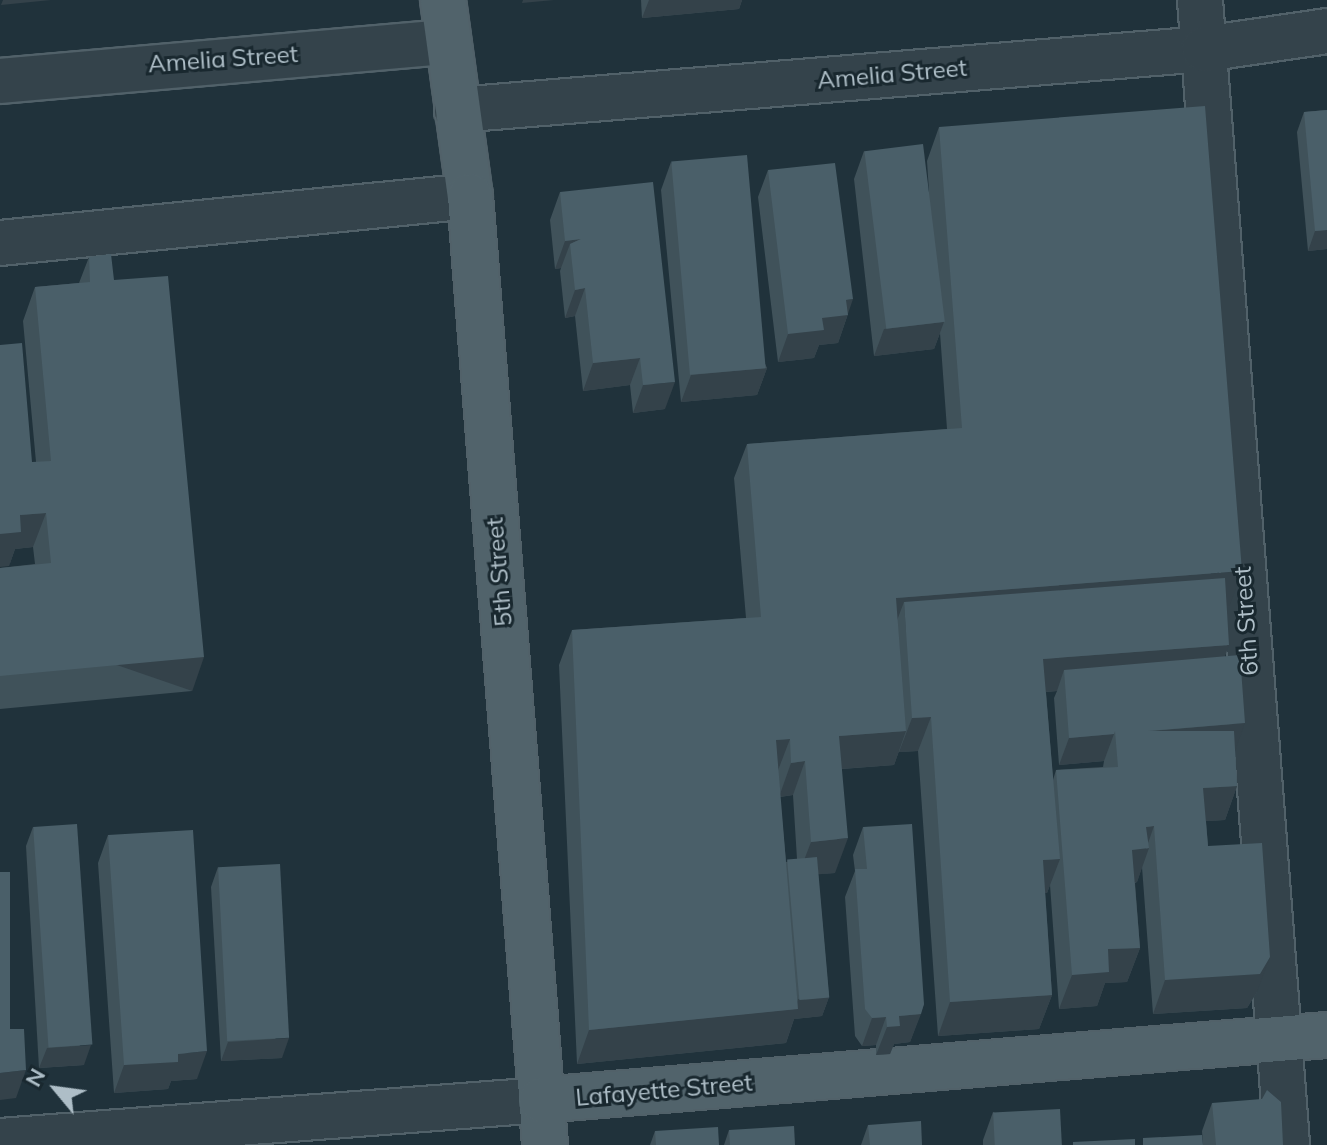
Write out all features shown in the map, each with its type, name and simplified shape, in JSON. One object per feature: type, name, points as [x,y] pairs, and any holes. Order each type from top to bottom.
[{"type":"main road","name":"5th Street","points":[[445,21],[470,196],[545,1145]]},
{"type":"main road","name":"Lafayette Street","points":[[541,1100],[1327,1035]]},
{"type":"street","name":"6th Street","points":[[1200,0],[1276,1038],[1287,1145]]},
{"type":"street","name":"Amelia Street","points":[[0,81],[445,21]]},
{"type":"street","name":"Amelia Street","points":[[457,110],[1204,49],[1327,31]]},
{"type":"street","points":[[0,243],[470,196]]},
{"type":"street","name":"Lafayette Street","points":[[0,1141],[541,1100]]},
{"type":"building","points":[[1205,106],[1242,571],[896,598],[906,731],[839,736],[848,838],[811,842],[805,761],[791,763],[790,739],[776,740],[798,1009],[589,1030],[572,630],[761,617],[747,444],[962,428],[939,127]]},
{"type":"building","points":[[1327,110],[1327,230],[1315,231],[1304,112]]},
{"type":"building","points":[[923,144],[945,322],[886,329],[864,151]]},
{"type":"building","points":[[747,155],[766,368],[690,375],[671,162]]},
{"type":"building","points":[[835,163],[853,299],[846,300],[848,315],[822,318],[824,330],[788,334],[768,170]]},
{"type":"building","points":[[653,182],[675,382],[643,385],[640,358],[593,363],[585,288],[575,290],[570,244],[581,239],[565,241],[560,192]]},
{"type":"building","points":[[111,254],[114,280],[168,276],[204,657],[0,676],[0,568],[51,563],[46,513],[20,515],[21,532],[0,534],[0,345],[22,343],[32,462],[51,461],[35,287],[90,282],[89,257]]},
{"type":"building","points":[[1225,578],[1229,645],[1043,659],[1060,859],[1043,860],[1052,995],[950,1002],[931,717],[912,718],[904,602]]},
{"type":"building","points":[[1240,655],[1245,723],[1115,731],[1114,734],[1069,738],[1064,670]]},
{"type":"building","points":[[1115,731],[1234,731],[1237,786],[1203,788],[1208,846],[1262,843],[1270,957],[1260,974],[1165,980],[1154,826],[1146,827],[1149,848],[1132,850],[1140,948],[1108,949],[1109,972],[1072,975],[1056,770],[1118,767]]},
{"type":"building","points":[[77,824],[92,1044],[49,1048],[33,827]]},
{"type":"building","points":[[912,824],[924,1004],[921,1014],[899,1016],[900,1026],[887,1027],[886,1017],[872,1018],[865,1009],[855,869],[867,869],[863,827]]},
{"type":"building","points":[[193,830],[207,1051],[178,1054],[178,1062],[124,1065],[108,835]]},
{"type":"building","points":[[817,857],[829,997],[799,1000],[787,860]]},
{"type":"building","points":[[280,864],[289,1038],[227,1041],[218,867]]},
{"type":"building","points":[[0,872],[10,872],[10,1029],[24,1029],[26,1070],[0,1073]]},
{"type":"building","points":[[1267,1090],[1281,1102],[1283,1145],[1216,1145],[1212,1103],[1262,1099]]},
{"type":"building","points":[[1060,1109],[1062,1145],[995,1145],[993,1113]]},
{"type":"building","points":[[921,1121],[922,1145],[870,1145],[868,1125]]},
{"type":"building","points":[[794,1126],[795,1145],[730,1145],[729,1130]]},
{"type":"building","points":[[718,1127],[719,1145],[656,1145],[655,1131]]},
{"type":"building","points":[[1202,1135],[1203,1145],[1143,1145],[1143,1138]]},
{"type":"building","points":[[1135,1139],[1135,1145],[1073,1145],[1073,1142]]}]
